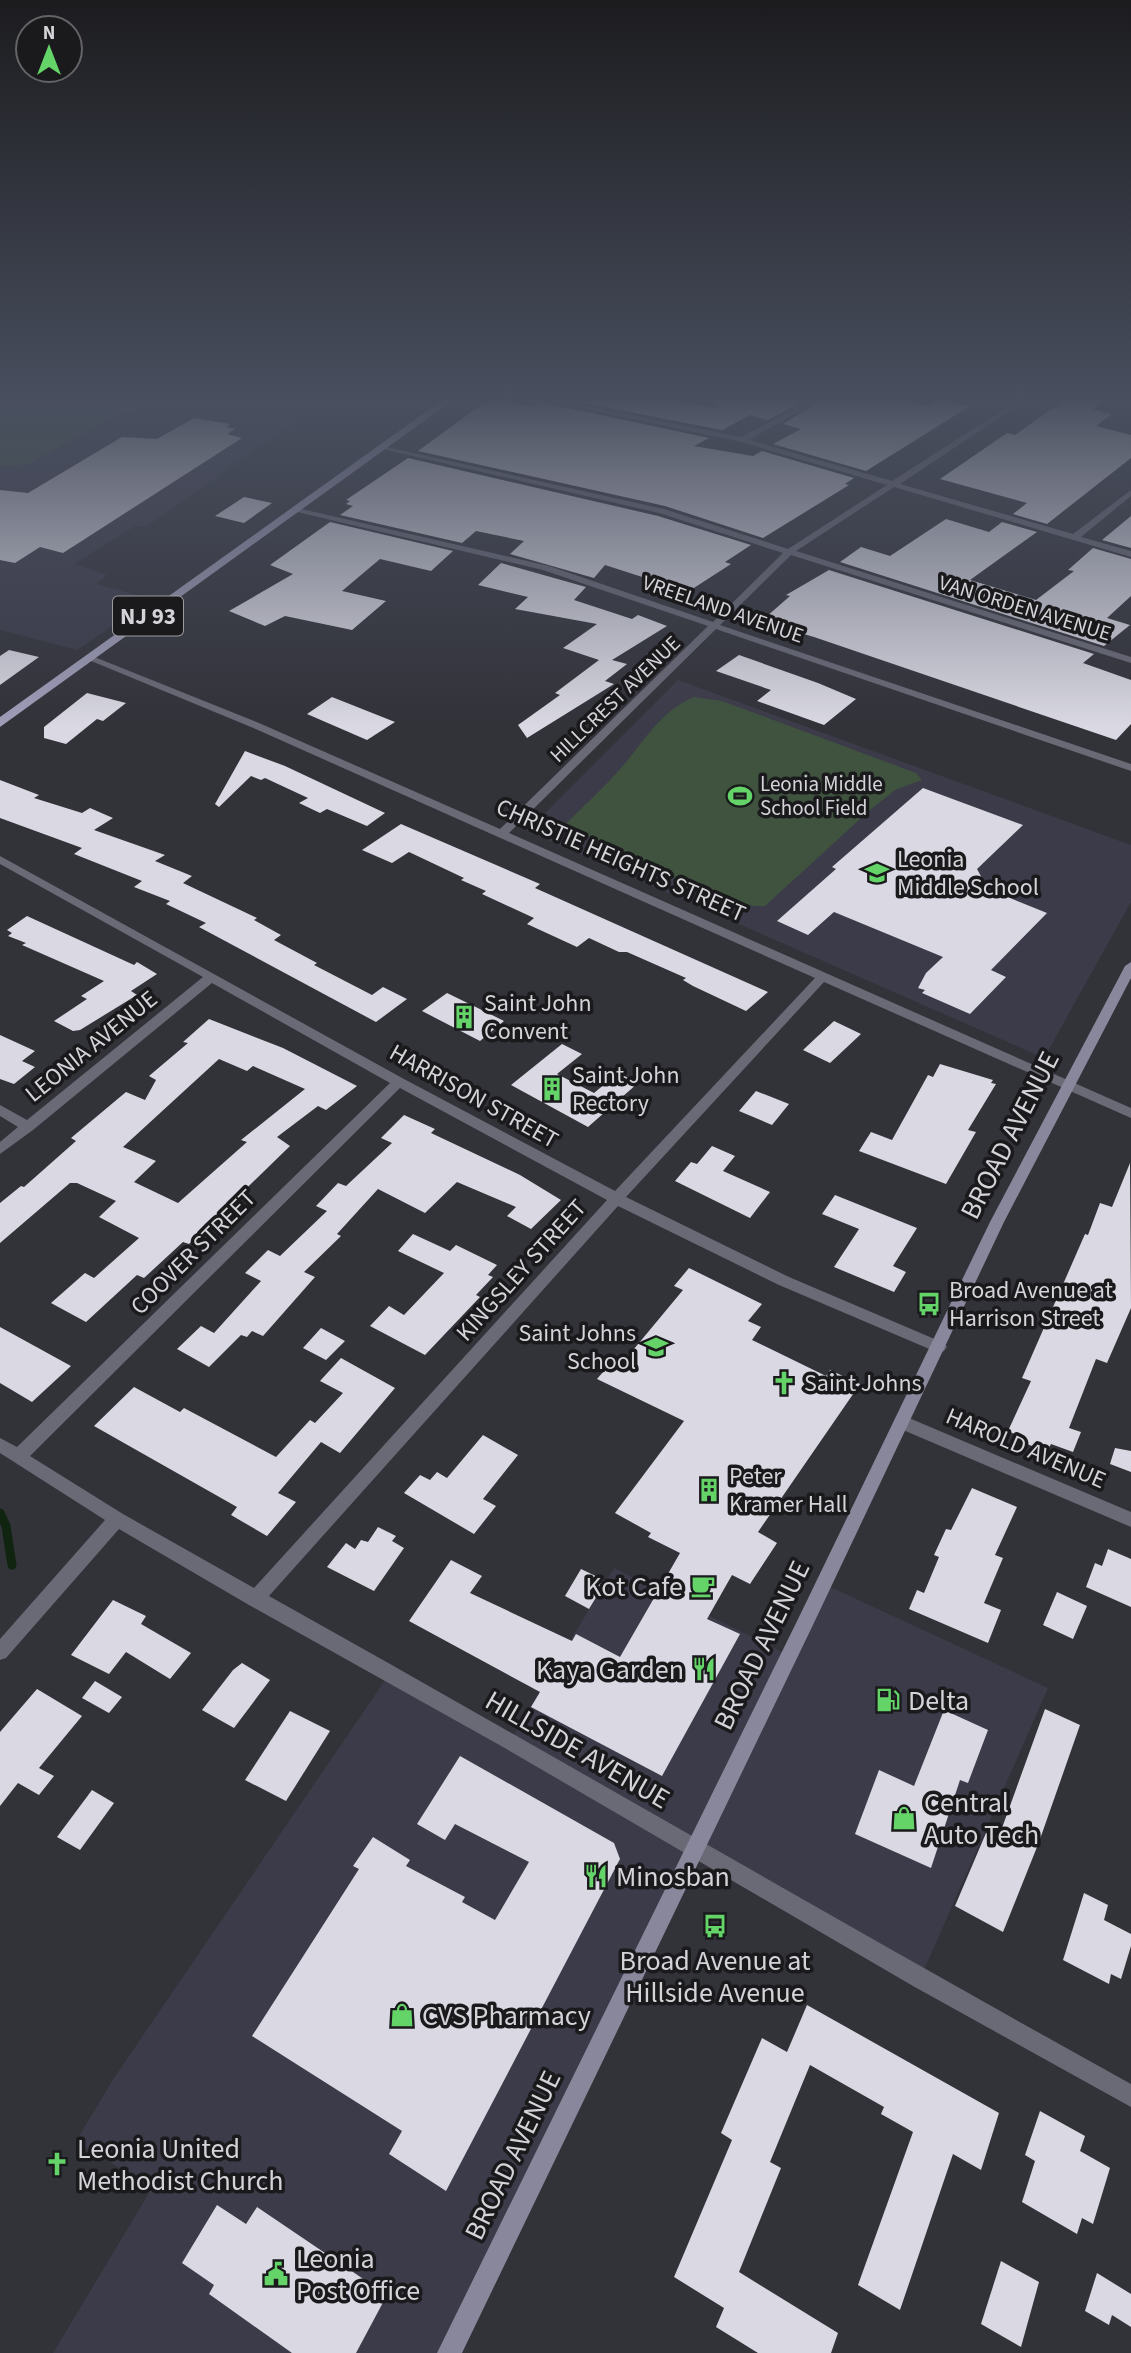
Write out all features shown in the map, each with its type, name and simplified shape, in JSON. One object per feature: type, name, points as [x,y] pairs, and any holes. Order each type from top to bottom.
[{"type":"main road","name":"NJ 93","points":[[0,723],[296,509]]},
{"type":"street","name":"VAN ORDEN AVENUE","points":[[646,508],[1131,660]]},
{"type":"street","name":"HILLCREST AVENUE","points":[[503,833],[789,552],[856,508]]},
{"type":"street","points":[[971,508],[1131,554]]},
{"type":"street","points":[[1074,537],[1111,508]]},
{"type":"street","name":"VREELAND AVENUE","points":[[296,509],[546,568],[1131,768]]},
{"type":"street","name":"CHRISTIE HEIGHTS STREET","points":[[89,658],[255,725],[503,833],[1131,1113]]},
{"type":"street","name":"HARRISON STREET","points":[[0,859],[399,1082],[616,1199],[784,1281],[939,1347]]},
{"type":"street","name":"BROAD AVENUE","points":[[449,2353],[939,1347],[997,1222],[1131,966]]},
{"type":"street","name":"KINGSLEY STREET","points":[[255,1599],[616,1199],[824,975]]},
{"type":"street","name":"LEONIA AVENUE","points":[[0,1149],[211,977]]},
{"type":"street","name":"COOVER STREET","points":[[19,1455],[399,1082]]},
{"type":"street","points":[[0,1110],[28,1127]]},
{"type":"street","name":"HAROLD AVENUE","points":[[902,1422],[1131,1520]]},
{"type":"street","name":"HILLSIDE AVENUE","points":[[0,1445],[117,1519],[255,1599],[510,1741],[694,1850],[1131,2096]]},
{"type":"street","points":[[0,1652],[117,1519]]},
{"type":"shaded area","points":[[0,508],[173,508],[147,526],[135,526],[74,564],[107,575],[96,584],[152,599],[77,650],[0,630]]},
{"type":"shaded area","name":"Leonia Middle School","points":[[678,680],[1131,845],[1131,902],[1044,1058],[527,831]]},
{"type":"shaded area","points":[[614,1568],[788,1655],[824,1584],[1048,1688],[920,1979],[695,1850],[449,2353],[53,2353],[152,2188],[76,2141],[114,2078],[390,1673],[510,1741]]},
{"type":"green space","name":"Leonia Middle School Field","points":[[694,697],[722,701],[916,773],[922,780],[895,790],[870,810],[765,906],[746,905],[700,890],[586,835],[566,831],[563,827],[614,776],[653,728],[671,710]]},
{"type":"building","points":[[0,508],[133,508],[63,553],[40,547],[15,563],[0,560]]},
{"type":"building","points":[[228,508],[265,508],[244,523],[215,516]]},
{"type":"building","points":[[350,508],[623,508],[751,545],[725,562],[731,564],[683,595],[660,586],[664,584],[605,565],[594,578],[510,554],[524,541],[476,531],[462,543],[340,515]]},
{"type":"building","points":[[671,508],[812,508],[763,538]]},
{"type":"building","points":[[1021,508],[1068,508],[1047,524],[1013,514]]},
{"type":"building","points":[[1131,516],[1131,548],[1102,540]]},
{"type":"building","points":[[946,519],[989,532],[1002,522],[1037,532],[970,580],[1036,600],[1074,571],[1068,570],[1093,548],[1131,559],[1131,596],[1107,618],[1130,625],[1104,646],[840,562],[861,547],[890,556]]},
{"type":"building","points":[[330,522],[453,551],[431,571],[380,559],[342,591],[386,601],[352,630],[285,616],[265,626],[229,611],[293,574],[270,565]]},
{"type":"building","points":[[501,563],[586,587],[574,600],[632,619],[638,615],[667,626],[612,660],[627,664],[605,681],[614,684],[527,738],[518,725],[560,695],[555,693],[599,660],[563,648],[597,624],[515,609],[528,597],[478,585]]},
{"type":"building","points":[[829,570],[1094,654],[1083,663],[1131,680],[1131,724],[1116,740],[814,637],[790,630],[786,633],[759,623],[790,596],[786,595]]},
{"type":"building","points":[[9,650],[39,657],[0,685],[0,656]]},
{"type":"building","points":[[739,655],[856,699],[824,725],[757,701],[771,690],[716,671]]},
{"type":"building","points":[[87,693],[126,703],[103,721],[97,719],[66,744],[44,738],[44,727]]},
{"type":"building","points":[[332,697],[395,722],[367,740],[307,714]]},
{"type":"building","points":[[245,751],[285,766],[385,813],[367,826],[327,809],[320,813],[299,803],[308,798],[265,778],[261,780],[251,776],[219,807],[215,804]]},
{"type":"building","points":[[0,780],[39,795],[34,798],[82,813],[90,808],[113,818],[94,830],[165,855],[155,861],[192,876],[183,883],[257,918],[254,920],[281,935],[274,940],[317,963],[314,965],[372,995],[383,987],[407,999],[376,1022],[199,927],[206,923],[166,904],[170,901],[134,887],[142,881],[74,854],[82,848],[0,818]]},
{"type":"building","name":"Leonia Middle School","points":[[923,788],[1023,825],[977,869],[988,889],[1047,913],[991,970],[1006,977],[970,1014],[922,993],[925,990],[918,988],[926,973],[943,957],[834,912],[808,935],[777,921],[836,869],[832,867]]},
{"type":"building","points":[[401,824],[540,884],[535,888],[768,992],[746,1011],[693,986],[683,980],[686,978],[627,952],[619,952],[589,938],[577,947],[527,924],[534,918],[482,894],[486,891],[409,852],[392,863],[362,850]]},
{"type":"building","points":[[27,916],[134,965],[137,962],[157,974],[131,991],[137,995],[80,1030],[73,1031],[54,1021],[87,999],[81,996],[104,981],[22,945],[26,943],[8,936],[12,933],[7,930]]},
{"type":"building","name":"Saint John Convent","points":[[447,993],[504,1021],[480,1041],[422,1011]]},
{"type":"building","points":[[209,1019],[283,1048],[357,1086],[326,1110],[318,1106],[277,1137],[290,1146],[189,1244],[183,1242],[144,1278],[137,1275],[86,1322],[51,1303],[85,1273],[94,1278],[139,1238],[99,1217],[116,1201],[77,1183],[70,1183],[0,1243],[0,1203],[21,1186],[24,1187],[76,1141],[71,1138],[126,1092],[145,1100],[156,1080],[149,1076],[188,1043],[183,1042]],"holes":[[[219,1059],[247,1071],[253,1066],[305,1089],[241,1140],[247,1142],[178,1203],[134,1182],[156,1161],[123,1147]]]},
{"type":"building","points":[[834,1021],[861,1034],[830,1063],[803,1050]]},
{"type":"building","points":[[0,1035],[35,1051],[22,1061],[35,1067],[14,1084],[0,1079]]},
{"type":"building","name":"Saint John Rectory","points":[[562,1044],[582,1054],[557,1074],[594,1093],[618,1073],[638,1083],[588,1127],[511,1085]]},
{"type":"building","points":[[940,1064],[993,1080],[991,1083],[996,1084],[968,1130],[976,1132],[946,1184],[859,1151],[871,1132],[892,1140],[928,1075],[933,1077]]},
{"type":"building","points":[[756,1091],[789,1104],[772,1125],[739,1111]]},
{"type":"building","points":[[404,1115],[435,1129],[431,1133],[520,1175],[561,1200],[531,1229],[507,1216],[516,1207],[457,1182],[425,1213],[378,1189],[337,1234],[341,1236],[304,1272],[315,1277],[263,1336],[252,1331],[247,1337],[241,1335],[209,1367],[177,1349],[201,1326],[214,1333],[261,1281],[245,1273],[268,1250],[280,1256],[327,1211],[316,1206],[338,1183],[346,1186],[392,1143],[381,1138]]},
{"type":"building","points":[[712,1146],[735,1156],[723,1171],[770,1192],[750,1218],[675,1181],[691,1162],[697,1164]]},
{"type":"building","points":[[1130,1163],[1131,1308],[1107,1363],[1096,1359],[1069,1428],[1081,1432],[1073,1452],[1051,1444],[1047,1452],[1022,1442],[1024,1438],[1008,1431],[1031,1381],[1022,1378],[1100,1203],[1112,1207]]},
{"type":"building","points":[[835,1195],[917,1228],[893,1266],[906,1272],[894,1292],[834,1267],[859,1229],[822,1214]]},
{"type":"building","points":[[413,1234],[450,1251],[456,1245],[497,1265],[488,1275],[493,1277],[476,1295],[480,1297],[425,1355],[370,1326],[389,1306],[404,1315],[444,1273],[398,1251]]},
{"type":"building","points":[[689,1268],[762,1304],[748,1321],[761,1327],[752,1340],[826,1376],[830,1370],[860,1384],[758,1532],[777,1543],[750,1584],[732,1575],[707,1619],[740,1634],[662,1776],[531,1707],[540,1692],[409,1621],[451,1560],[482,1576],[470,1593],[572,1641],[576,1634],[620,1657],[680,1553],[648,1537],[651,1533],[615,1513],[684,1421],[597,1379],[616,1357],[624,1361],[683,1290],[674,1286]]},
{"type":"building","points":[[0,1327],[71,1366],[32,1402],[0,1383]]},
{"type":"building","points":[[321,1328],[345,1341],[326,1360],[303,1348]]},
{"type":"building","points":[[341,1358],[395,1388],[340,1453],[321,1442],[278,1493],[296,1502],[267,1536],[231,1515],[237,1507],[94,1426],[134,1387],[180,1412],[184,1408],[276,1457],[310,1420],[315,1423],[343,1393],[320,1381]]},
{"type":"building","points":[[483,1435],[518,1455],[483,1499],[496,1506],[474,1534],[404,1493],[420,1475],[430,1480],[437,1472],[447,1478]]},
{"type":"building","points":[[1115,1448],[1131,1451],[1131,1472],[1110,1464]]},
{"type":"building","points":[[972,1488],[1017,1507],[995,1555],[1003,1558],[984,1603],[1001,1610],[988,1643],[909,1609],[917,1590],[924,1593],[939,1557],[934,1555],[946,1529],[951,1530]]},
{"type":"building","points":[[378,1527],[396,1536],[392,1541],[404,1548],[374,1591],[327,1567],[346,1543],[355,1549],[361,1540],[368,1542]]},
{"type":"building","points":[[1108,1549],[1131,1559],[1131,1607],[1086,1587],[1095,1563],[1102,1566]]},
{"type":"building","points":[[581,1569],[606,1581],[589,1609],[565,1596]]},
{"type":"building","points":[[1057,1592],[1087,1606],[1073,1639],[1043,1625]]},
{"type":"building","points":[[113,1600],[146,1616],[141,1624],[191,1653],[170,1679],[126,1652],[109,1674],[71,1655]]},
{"type":"building","points":[[242,1663],[270,1680],[234,1728],[202,1710],[233,1670]]},
{"type":"building","points":[[95,1681],[122,1697],[109,1713],[82,1698]]},
{"type":"building","points":[[37,1689],[82,1716],[39,1768],[54,1776],[39,1795],[18,1783],[0,1806],[0,1732]]},
{"type":"building","points":[[1045,1709],[1080,1725],[1039,1842],[1003,1932],[955,1906],[986,1833],[998,1839]]},
{"type":"building","points":[[944,1710],[988,1730],[968,1783],[960,1780],[931,1868],[855,1834],[879,1770],[914,1786]]},
{"type":"building","points":[[290,1711],[330,1731],[286,1801],[245,1780]]},
{"type":"building","name":"CVS Pharmacy","points":[[460,1756],[614,1843],[620,1859],[446,2191],[389,2154],[402,2131],[252,2036],[359,1869],[353,1866],[373,1837],[410,1860],[406,1866],[465,1897],[462,1902],[495,1920],[529,1862],[455,1824],[445,1840],[417,1824]]},
{"type":"building","points":[[92,1790],[114,1803],[80,1850],[57,1837]]},
{"type":"building","points":[[1084,1893],[1108,1905],[1104,1920],[1131,1934],[1131,1946],[1121,1979],[1111,1974],[1109,1984],[1063,1960]]},
{"type":"building","points":[[807,2005],[999,2113],[981,2170],[953,2154],[900,2310],[858,2285],[913,2132],[881,2114],[884,2107],[810,2065],[770,2162],[781,2168],[739,2272],[838,2333],[831,2353],[758,2353],[716,2327],[724,2308],[674,2277],[732,2140],[721,2133],[762,2038],[787,2052]]},
{"type":"building","points":[[1040,2111],[1085,2136],[1080,2151],[1110,2168],[1093,2224],[1082,2218],[1077,2234],[1022,2202],[1035,2161],[1025,2155]]},
{"type":"building","name":"Leonia Post Office","points":[[217,2205],[246,2224],[257,2207],[387,2295],[356,2353],[292,2353],[209,2294],[214,2285],[182,2263]]},
{"type":"building","points":[[1001,2261],[1039,2282],[1021,2347],[981,2324]]},
{"type":"building","points":[[1097,2273],[1131,2294],[1131,2327],[1112,2315],[1109,2325],[1085,2311]]},
{"type":"waterway","points":[[0,1513],[6,1526],[12,1565]]},
{"type":"place","name":"Leonia Middle School Field","points":[[740,796]]},
{"type":"place","name":"Leonia Middle School","points":[[877,873]]},
{"type":"place","name":"Saint John Convent","points":[[464,1017]]},
{"type":"place","name":"Saint John Rectory","points":[[552,1089]]},
{"type":"place","name":"Broad Avenue at Harrison Street","points":[[929,1304]]},
{"type":"place","name":"Saint Johns School","points":[[656,1347]]},
{"type":"place","name":"Saint Johns","points":[[784,1383]]},
{"type":"place","name":"Peter Kramer Hall","points":[[709,1490]]},
{"type":"place","name":"Kot Cafe","points":[[703,1586]]},
{"type":"place","name":"Kaya Garden","points":[[704,1669]]},
{"type":"place","name":"Delta","points":[[888,1700]]},
{"type":"place","name":"Central Auto Tech","points":[[904,1818]]},
{"type":"place","name":"Minosban","points":[[596,1876]]},
{"type":"place","name":"Broad Avenue at Hillside Avenue","points":[[715,1926]]},
{"type":"place","name":"CVS Pharmacy","points":[[402,2015]]},
{"type":"place","name":"Leonia United Methodist Church","points":[[57,2164]]},
{"type":"place","name":"Leonia Post Office","points":[[276,2274]]}]
